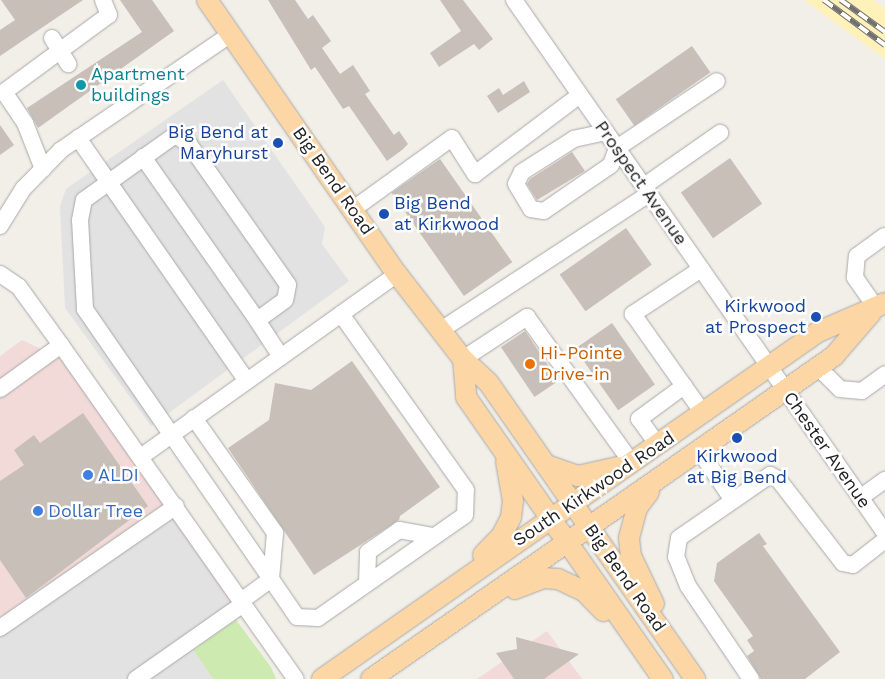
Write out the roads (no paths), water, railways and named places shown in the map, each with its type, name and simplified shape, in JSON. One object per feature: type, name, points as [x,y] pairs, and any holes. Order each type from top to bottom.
[{"type":"main road","name":"Big Bend Road","points":[[207,0],[397,274],[463,359],[488,382],[695,679]]},
{"type":"main road","name":"South Kirkwood Road","points":[[322,679],[462,579],[573,505],[818,332],[878,308]]},
{"type":"main road","name":"South Kirkwood Road","points":[[378,677],[834,356],[878,308]]},
{"type":"main road","name":"Big Bend Road","points":[[463,359],[466,397],[550,520],[663,679]]},
{"type":"main road","points":[[462,579],[502,536],[511,517],[513,501],[504,453]]},
{"type":"main road","points":[[546,465],[578,476],[632,463]]},
{"type":"main road","points":[[658,480],[637,508],[631,524],[631,556],[680,658]]},
{"type":"main road","points":[[476,608],[532,581],[558,580],[584,591],[644,651]]},
{"type":"street","points":[[42,168],[26,123],[2,89],[60,51],[109,15],[103,0]]},
{"type":"street","name":"Prospect Avenue","points":[[514,0],[769,367]]},
{"type":"street","points":[[0,226],[22,189],[42,168],[78,138],[231,34]]},
{"type":"street","points":[[606,132],[574,139],[522,172],[516,184],[531,209],[544,211],[611,164],[617,148],[717,81]]},
{"type":"street","points":[[352,210],[452,138],[475,174],[580,95]]},
{"type":"street","points":[[441,330],[646,190],[720,133]]},
{"type":"street","points":[[257,320],[285,300],[288,285],[190,144],[175,136],[84,200],[80,220],[85,309],[297,617],[318,618],[465,515],[466,490],[341,314]]},
{"type":"street","points":[[78,138],[247,381]]},
{"type":"street","points":[[143,157],[281,357]]},
{"type":"street","points":[[878,308],[855,277],[856,263],[857,256],[885,236]]},
{"type":"street","points":[[701,269],[633,314],[703,414]]},
{"type":"street","points":[[0,274],[19,287],[142,456],[296,679]]},
{"type":"street","points":[[142,456],[397,274]]},
{"type":"street","points":[[463,359],[527,317],[632,463]]},
{"type":"street","points":[[0,389],[61,345]]},
{"type":"street","name":"Chester Avenue","points":[[769,367],[885,533]]},
{"type":"street","points":[[818,367],[840,389],[847,390],[862,391],[885,374]]},
{"type":"street","points":[[658,445],[639,419],[684,386]]},
{"type":"street","points":[[136,679],[271,579],[275,534],[194,418]]},
{"type":"street","points":[[699,450],[732,499]]},
{"type":"street","points":[[751,679],[688,586],[676,557],[679,538],[764,475],[778,479],[843,563],[853,565],[885,540]]},
{"type":"street","points":[[860,498],[885,480]]},
{"type":"street","points":[[0,628],[176,506]]},
{"type":"street","points":[[367,583],[368,552],[399,530],[433,536]]},
{"type":"railway","points":[[824,0],[885,45]]},
{"type":"railway","points":[[841,0],[885,32]]},
{"type":"place","name":"Apartment buildings","points":[[81,85]]},
{"type":"place","name":"Big Bend at Maryhurst","points":[[278,143]]},
{"type":"place","name":"Big Bend at Kirkwood","points":[[384,214]]},
{"type":"place","name":"Kirkwood at Prospect","points":[[816,317]]},
{"type":"place","name":"Hi-Pointe Drive-in","points":[[530,364]]},
{"type":"place","name":"Kirkwood at Big Bend","points":[[737,438]]},
{"type":"place","name":"ALDI","points":[[88,475]]},
{"type":"place","name":"Dollar Tree","points":[[38,511]]}]
